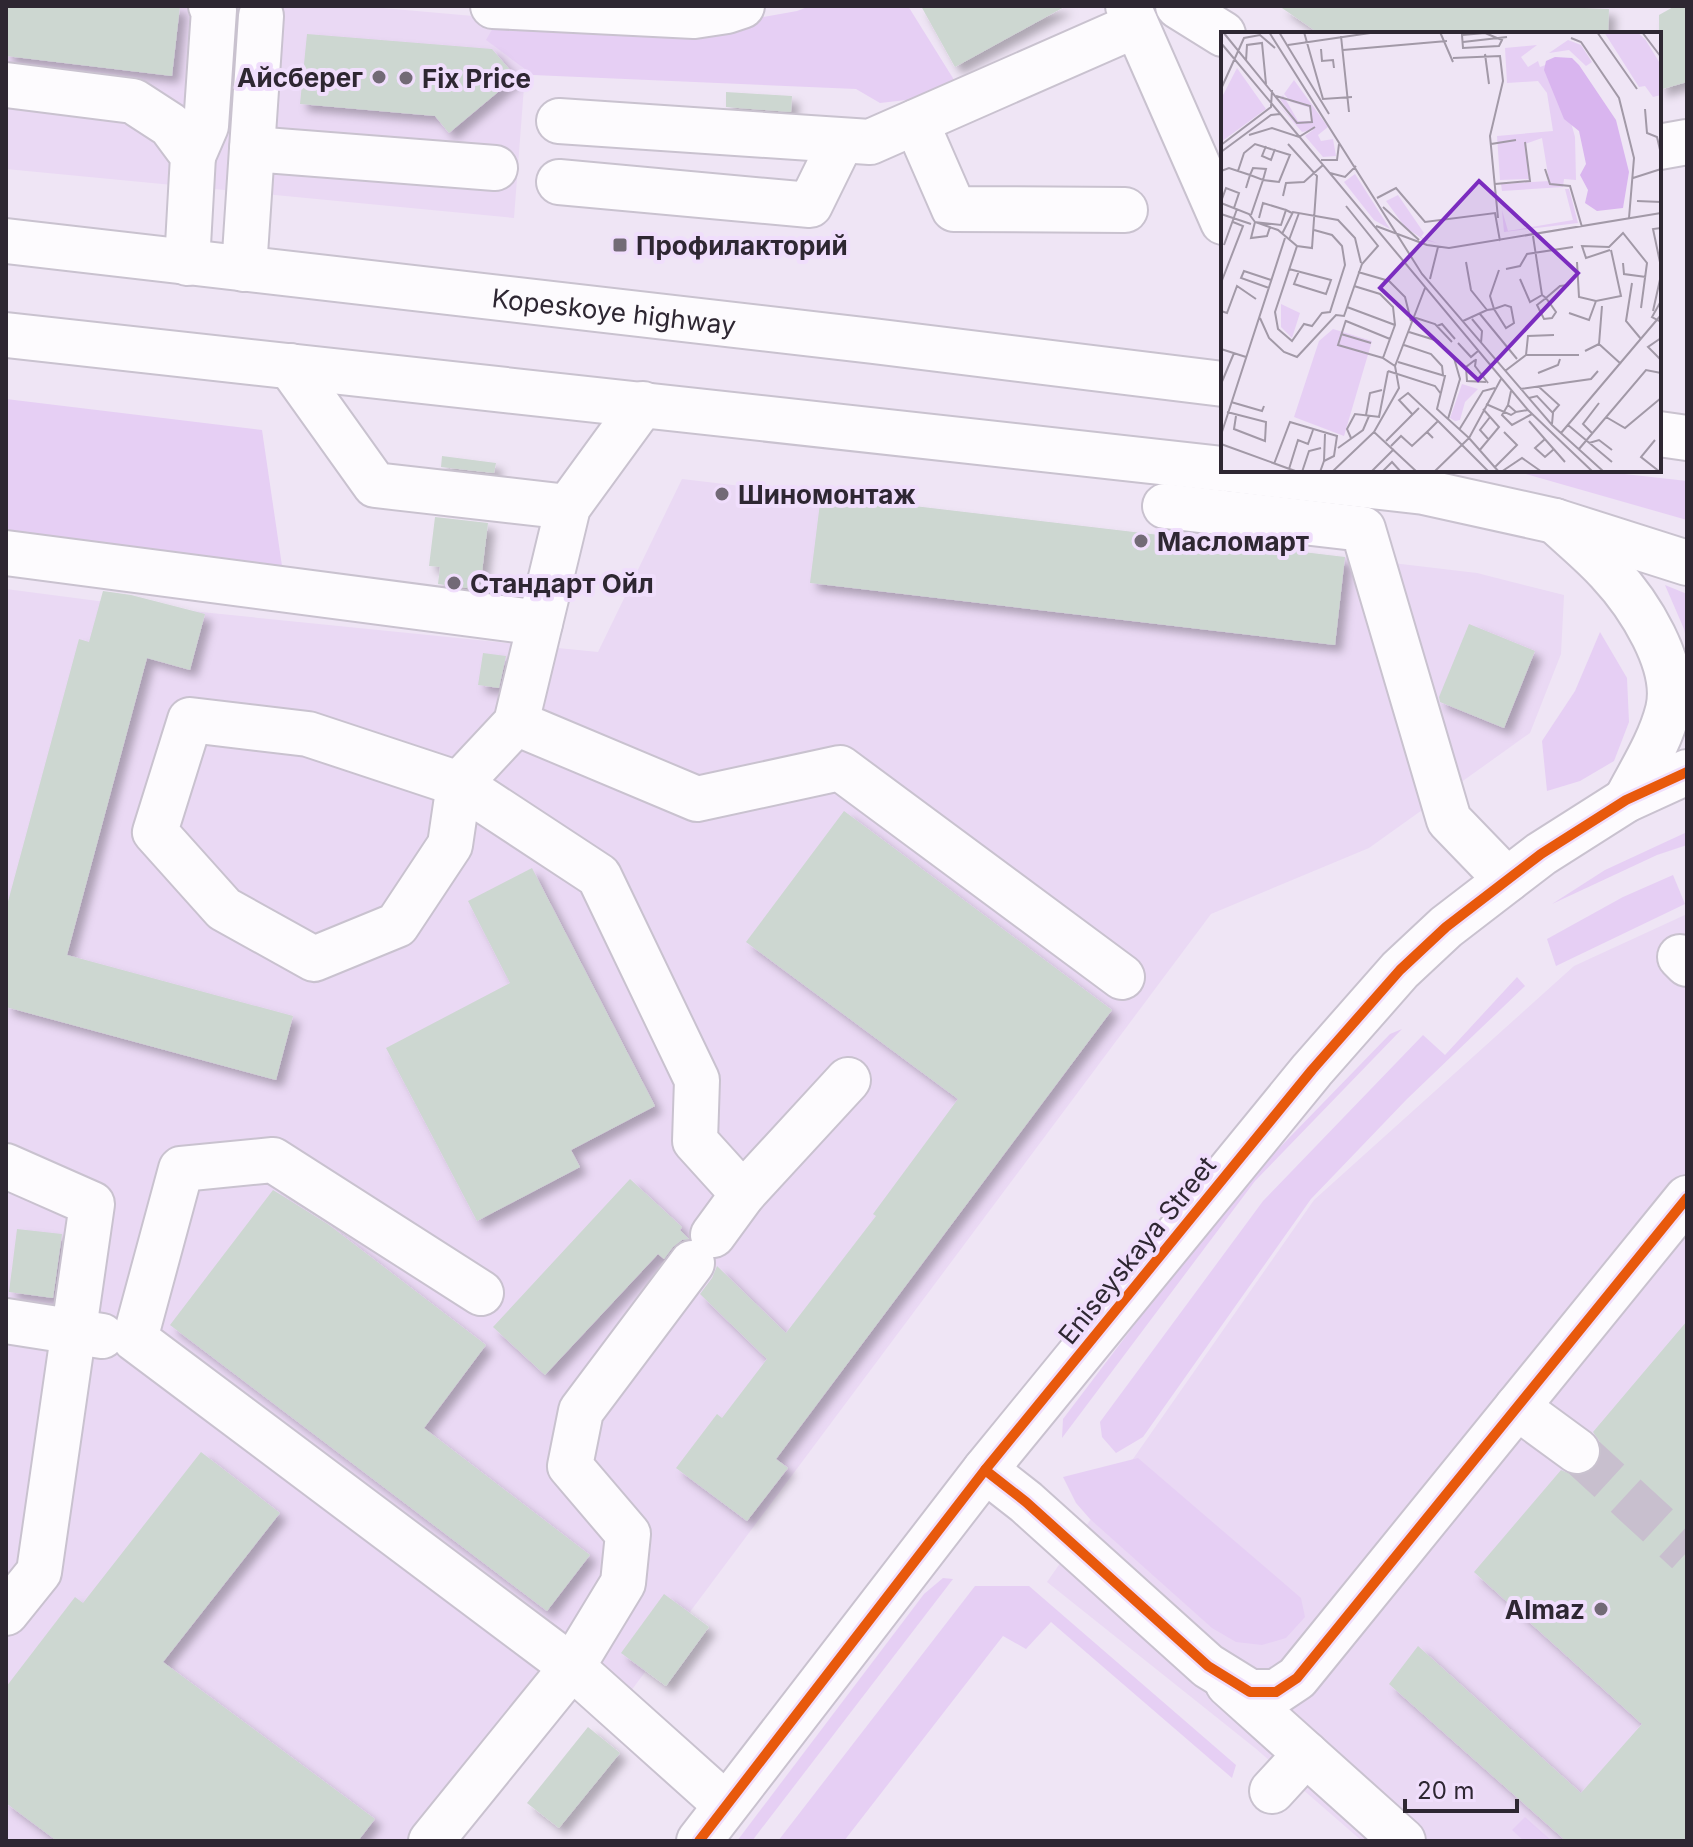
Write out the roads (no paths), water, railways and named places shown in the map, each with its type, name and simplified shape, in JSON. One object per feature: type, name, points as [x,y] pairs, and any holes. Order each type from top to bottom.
[{"type":"main road","points":[[187,263],[193,156],[206,126],[214,10],[211,6]]},
{"type":"main road","points":[[493,6],[694,16],[742,6]]},
{"type":"main road","points":[[1178,6],[1221,33]]},
{"type":"main road","points":[[559,121],[870,142],[1132,15],[1221,217]]},
{"type":"main road","points":[[244,269],[261,16]]},
{"type":"main road","points":[[6,85],[133,101],[170,125],[193,156]]},
{"type":"main road","points":[[916,122],[954,209],[1125,210]]},
{"type":"main road","points":[[559,182],[810,205],[841,142]]},
{"type":"main road","points":[[1661,147],[1687,142]]},
{"type":"main road","points":[[252,149],[495,168]]},
{"type":"main road","name":"Kopeskoye highway","points":[[6,241],[1221,384]]},
{"type":"main road","points":[[6,335],[1221,469]]},
{"type":"main road","points":[[290,366],[375,485],[568,507]]},
{"type":"main road","points":[[643,404],[568,507],[516,723],[459,784],[450,845],[397,925],[314,959],[224,909],[155,832],[190,720],[308,734],[459,784],[599,876],[697,1080],[695,1141],[743,1194]]},
{"type":"main road","points":[[1661,434],[1687,438]]},
{"type":"main road","points":[[1250,472],[1424,492],[1555,521],[1687,563]]},
{"type":"main road","points":[[1165,506],[1363,529],[1449,820],[1524,867]]},
{"type":"main road","points":[[1555,521],[1610,572],[1651,629],[1666,668],[1669,706],[1659,737],[1626,800]]},
{"type":"main road","points":[[6,553],[540,623]]},
{"type":"main road","points":[[516,723],[697,799],[840,768],[1122,977]]},
{"type":"main road","name":"Eniseyskaya Street","points":[[699,1841],[985,1470],[1312,1070],[1411,960],[1446,927],[1524,867],[1626,800],[1687,772]]},
{"type":"main road","name":"Eniseyskaya Street","points":[[1524,867],[1687,799]]},
{"type":"main road","points":[[431,1841],[572,1667],[623,1583],[628,1534],[570,1466],[581,1411],[743,1194],[848,1080]]},
{"type":"main road","points":[[135,1339],[181,1169],[273,1160],[481,1293]]},
{"type":"main road","points":[[6,1166],[92,1204],[39,1572],[6,1613]]},
{"type":"main road","points":[[1208,1666],[1250,1692],[1276,1692],[1297,1678],[1687,1198]]},
{"type":"main road","points":[[6,1321],[73,1333],[135,1339],[572,1667],[726,1805]]},
{"type":"main road","points":[[1517,1407],[1577,1451]]},
{"type":"main road","points":[[985,1470],[1026,1502],[1403,1841]]},
{"type":"main road","points":[[1272,1791],[1306,1754]]},
{"type":"tunnel","points":[[1577,1451],[1687,1552]]},
{"type":"place","name":"Айсберег","points":[[379,77]]},
{"type":"place","name":"Fix Price","points":[[406,78]]},
{"type":"place","name":"Профилакторий","points":[[620,245]]},
{"type":"place","name":"Шиномонтаж","points":[[722,494]]},
{"type":"place","name":"Масломарт","points":[[1141,541]]},
{"type":"place","name":"Стандарт Ойл","points":[[454,583]]},
{"type":"place","name":"Almaz","points":[[1601,1609]]}]
